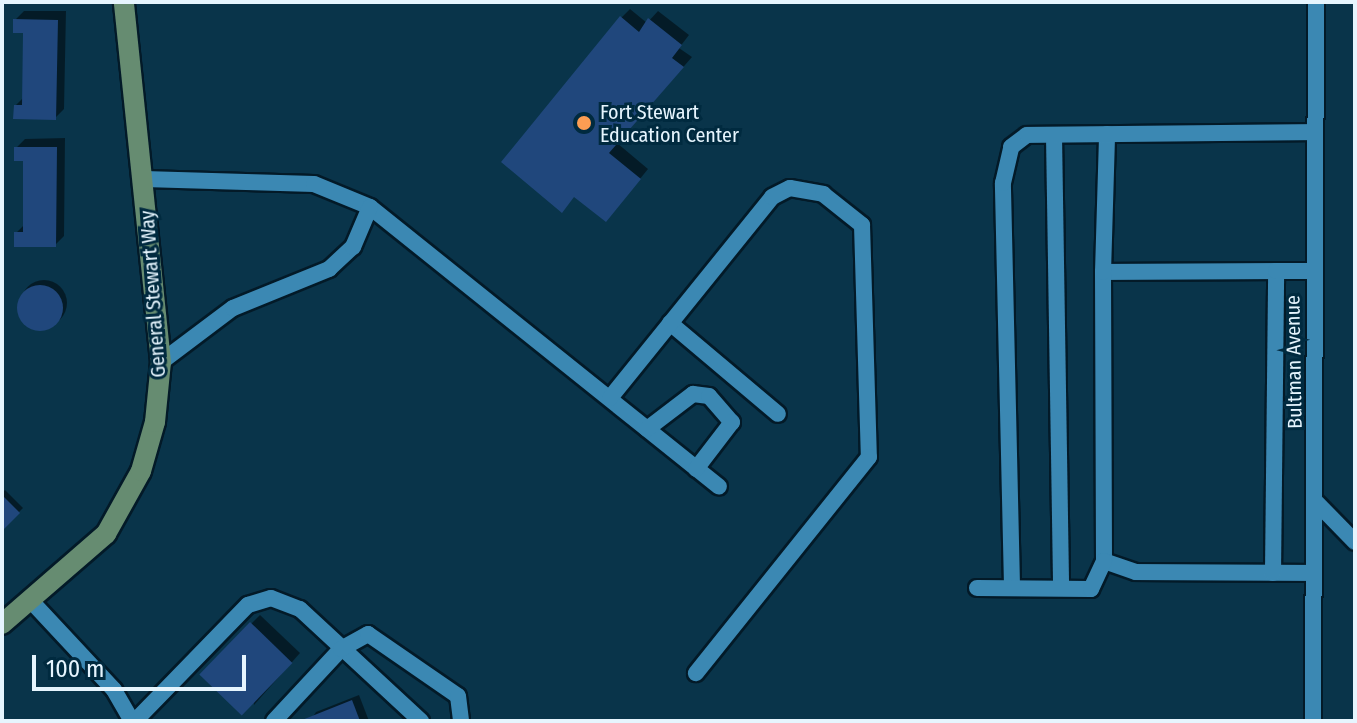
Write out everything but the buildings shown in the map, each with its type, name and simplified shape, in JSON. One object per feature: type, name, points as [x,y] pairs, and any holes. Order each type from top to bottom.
[{"type":"main road","name":"General Stewart Way","points":[[2,624],[33,603],[93,548],[130,494],[151,438],[161,362],[124,2]]},
{"type":"street","name":"Bultman Avenue","points":[[1313,721],[1317,503],[1311,271],[1316,2]]},
{"type":"street","points":[[1012,586],[1003,183],[1011,147],[1027,135],[1314,132]]},
{"type":"street","points":[[977,588],[1091,589],[1104,561],[1103,272],[1107,134]]},
{"type":"street","points":[[1054,135],[1061,588]]},
{"type":"street","points":[[144,179],[314,184],[370,207],[719,487]]},
{"type":"street","points":[[610,398],[772,197],[790,188],[823,194],[862,225],[869,457],[696,673]]},
{"type":"street","points":[[161,362],[241,304],[329,269],[353,247],[370,207]]},
{"type":"street","points":[[1273,573],[1276,271]]},
{"type":"street","points":[[1103,272],[1311,271]]},
{"type":"street","points":[[670,323],[778,414]]},
{"type":"street","points":[[647,429],[693,394],[709,396],[732,422],[696,469]]},
{"type":"street","points":[[1317,503],[1355,542]]},
{"type":"street","points":[[1104,561],[1136,572],[1314,573]]},
{"type":"street","points":[[33,603],[114,690],[134,721],[259,599],[288,601],[421,721]]},
{"type":"street","points":[[274,721],[341,649],[376,635],[458,696],[461,721]]},
{"type":"place","name":"Fort Stewart Education Center","points":[[584,123]]}]
